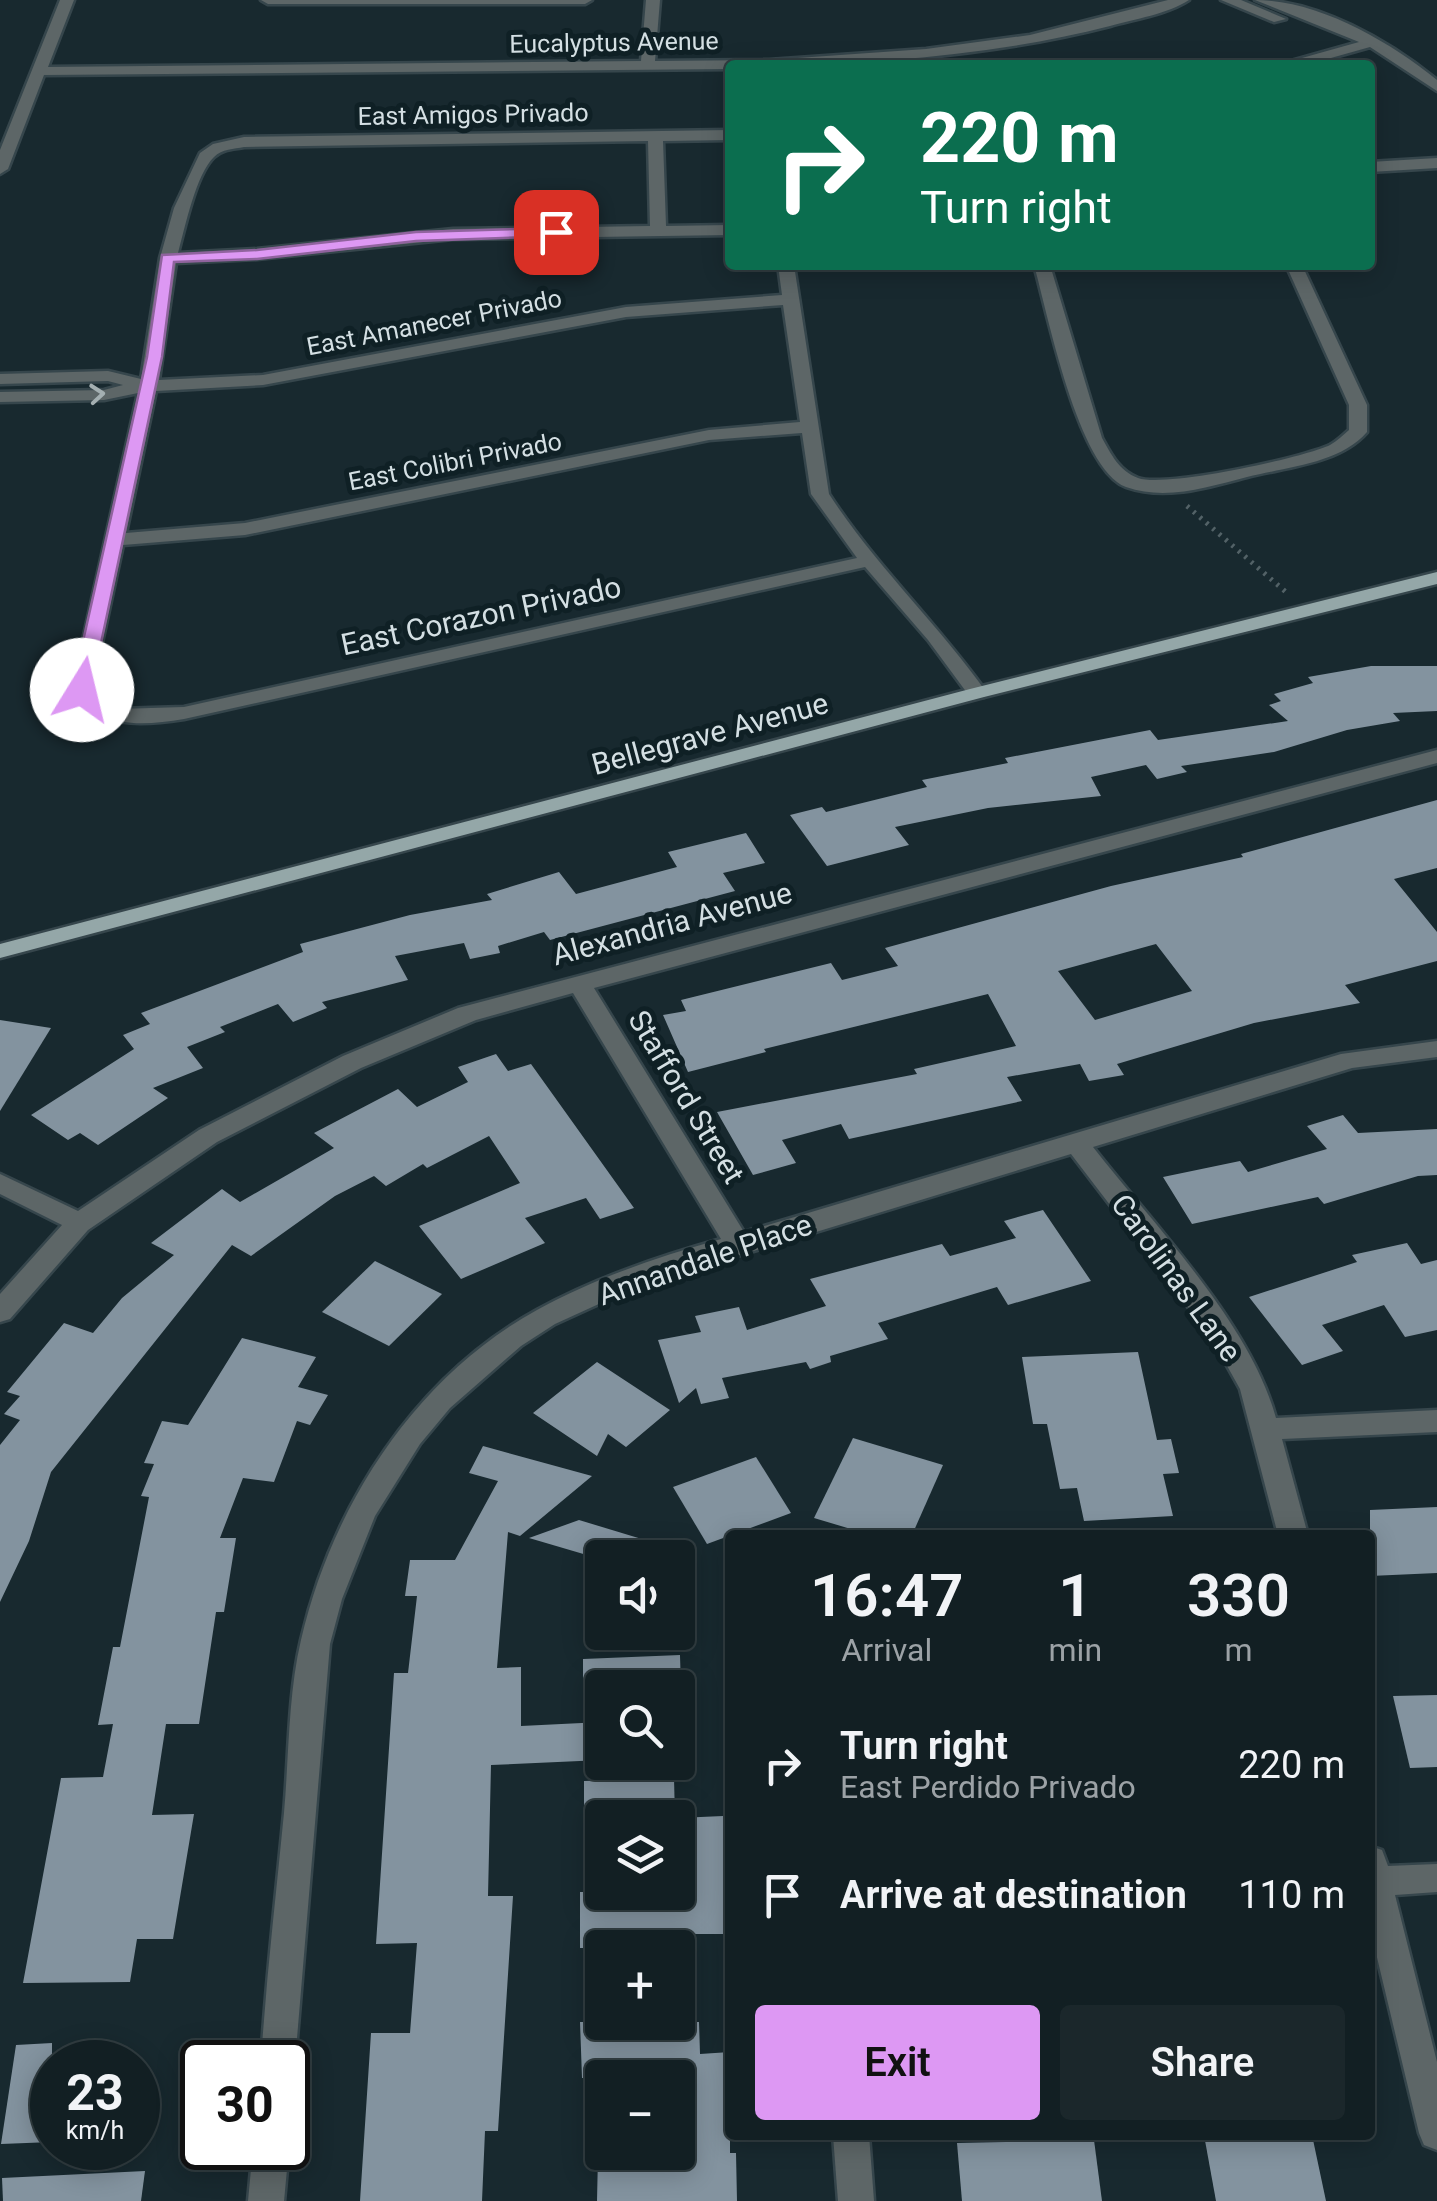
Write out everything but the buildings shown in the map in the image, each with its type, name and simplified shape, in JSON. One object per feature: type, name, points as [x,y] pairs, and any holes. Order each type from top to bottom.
[{"type":"main road","name":"Bellegrave Avenue","points":[[0,952],[977,694],[1437,578]]},
{"type":"street","points":[[0,169],[67,0]]},
{"type":"street","points":[[268,0],[586,0]]},
{"type":"street","points":[[648,64],[653,0]]},
{"type":"street","name":"Eucalyptus Avenue","points":[[847,60],[986,46],[1085,29],[1182,0]]},
{"type":"street","points":[[1228,0],[1323,32],[1371,42]]},
{"type":"street","points":[[1262,0],[1340,24],[1437,87]]},
{"type":"street","points":[[1309,60],[1371,42]]},
{"type":"street","name":"Eucalyptus Avenue","points":[[41,71],[725,63]]},
{"type":"street","name":"East Amigos Privado","points":[[168,258],[198,166],[218,147],[244,142],[725,135]]},
{"type":"street","points":[[655,136],[658,231]]},
{"type":"street","points":[[1375,167],[1437,163]]},
{"type":"street","points":[[112,540],[157,342],[157,315],[168,258],[257,254],[434,235],[725,230]]},
{"type":"street","points":[[787,270],[820,494],[868,561],[935,636],[977,694]]},
{"type":"street","points":[[1043,270],[1092,438],[1109,468],[1144,487],[1167,488],[1350,443],[1362,420],[1358,405],[1296,270]]},
{"type":"street","name":"East Amanecer Privado","points":[[0,398],[104,395],[146,386],[262,380],[626,312],[791,299]]},
{"type":"street","name":"East Amanecer Privado","points":[[0,378],[108,376],[146,386]]},
{"type":"street","name":"East Colibri Privado","points":[[112,540],[245,529],[710,435],[808,427]]},
{"type":"street","name":"East Corazon Privado","points":[[112,540],[81,680],[86,698],[105,713],[142,717],[184,712],[868,561]]},
{"type":"street","name":"Alexandria Avenue","points":[[0,1312],[79,1223],[208,1136],[352,1062],[467,1014],[1437,756]]},
{"type":"street","name":"Stafford Street","points":[[580,982],[738,1245]]},
{"type":"street","name":"Annandale Place","points":[[280,2040],[315,1644],[327,1590],[366,1499],[431,1412],[474,1368],[514,1336],[639,1277],[1350,1060],[1437,1049]]},
{"type":"street","name":"Carolinas Lane","points":[[1076,1143],[1220,1330],[1254,1389],[1268,1429],[1292,1530]]},
{"type":"street","points":[[0,1183],[79,1223]]},
{"type":"street","points":[[1268,1429],[1437,1421]]},
{"type":"street","points":[[1375,1870],[1437,1878]]},
{"type":"street","points":[[1375,1882],[1437,2134]]},
{"type":"street","points":[[852,2140],[856,2201]]},
{"type":"street","points":[[266,2201],[269,2170]]},
{"type":"path","points":[[1167,488],[1307,609]]},
{"type":"route","points":[[82,690],[81,680],[157,342],[157,315],[168,258],[257,254],[416,236],[556,232]]}]
